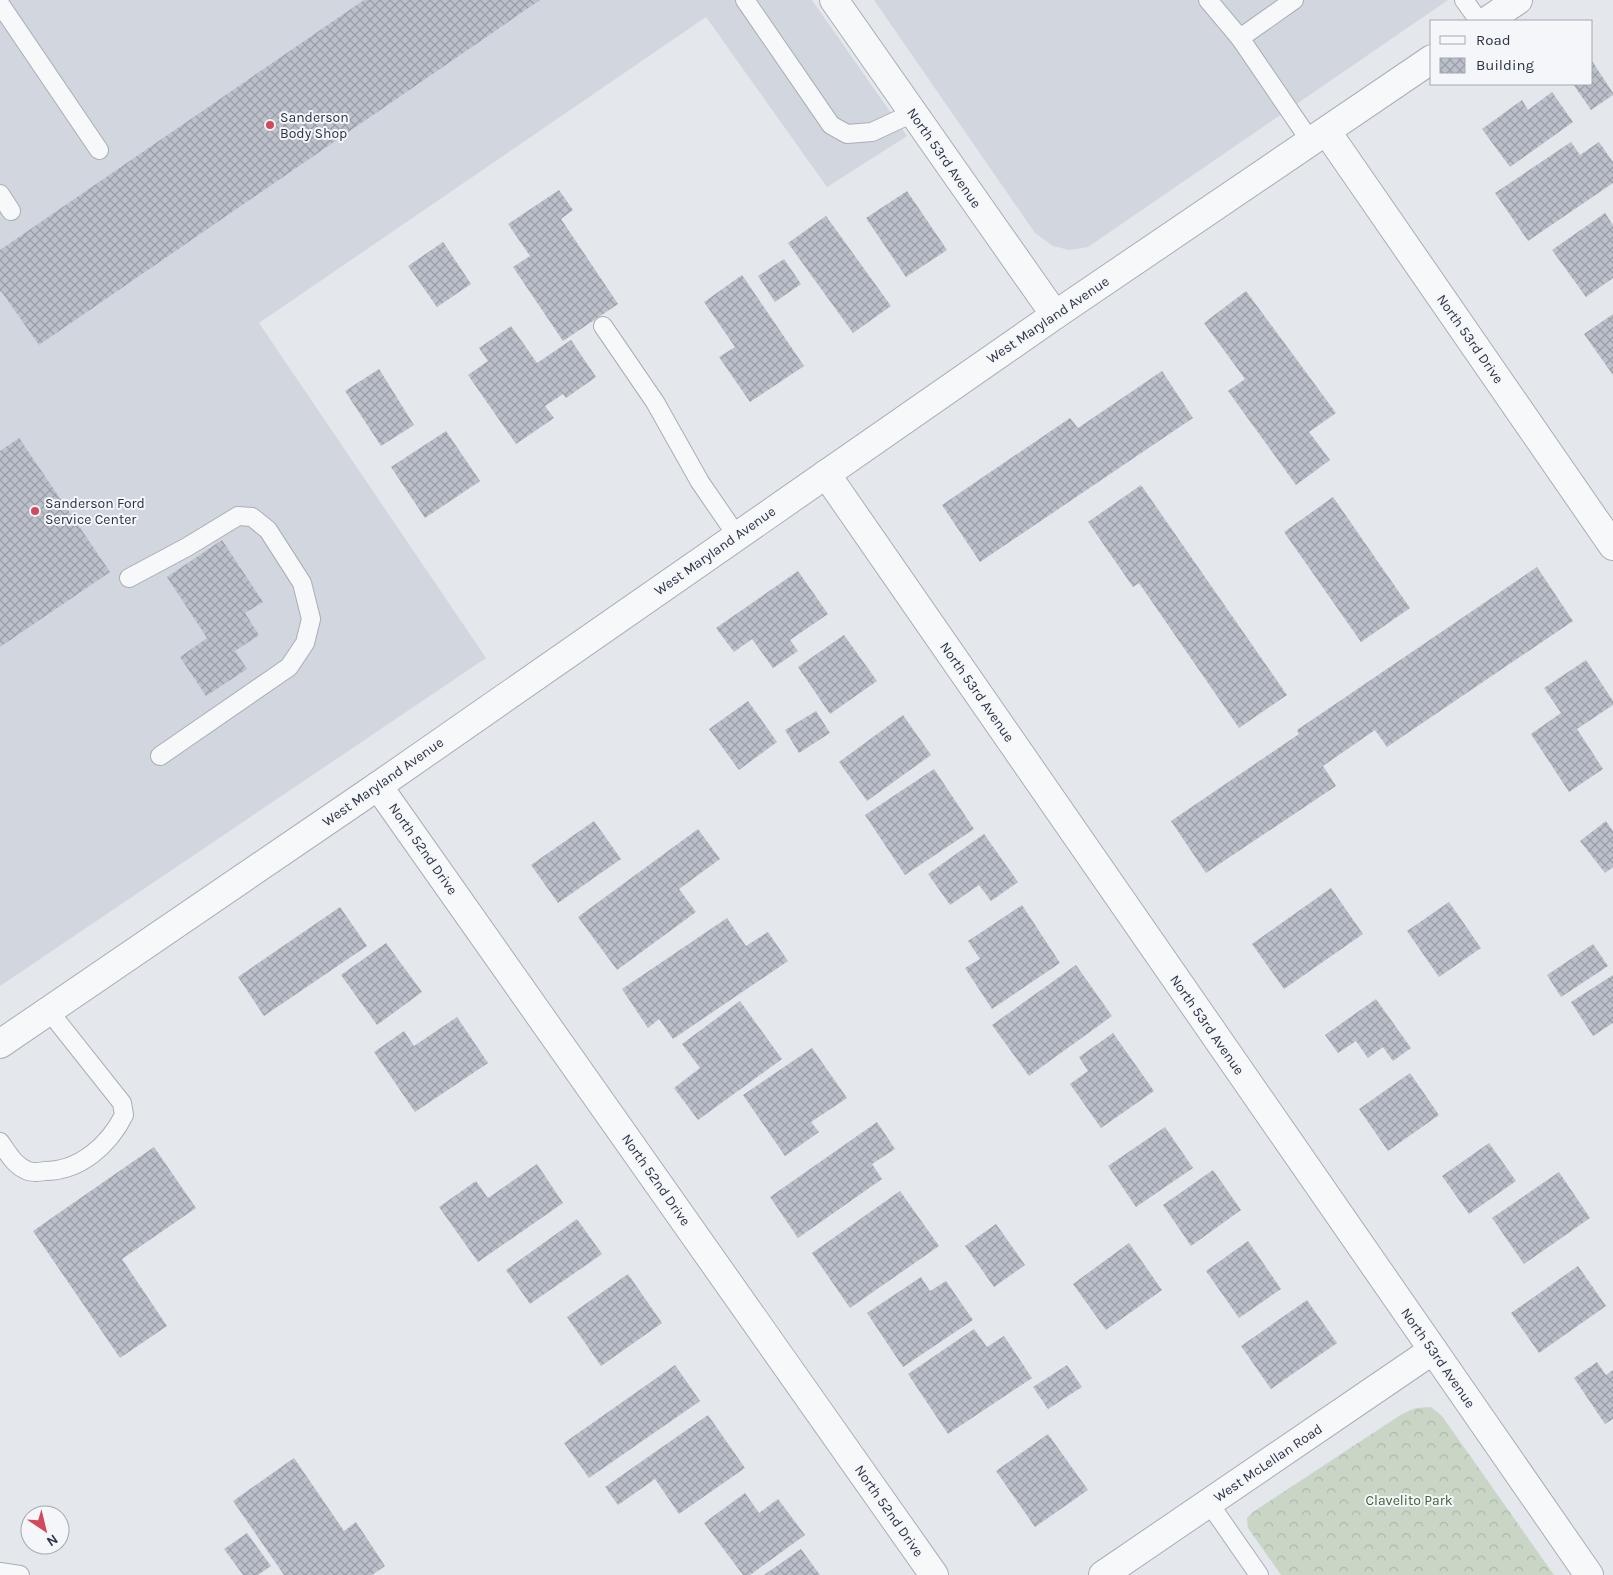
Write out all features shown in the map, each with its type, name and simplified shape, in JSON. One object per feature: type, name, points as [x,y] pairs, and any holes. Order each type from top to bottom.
[{"type":"street","name":"North 53rd Avenue","points":[[834,0],[1055,315]]},
{"type":"street","points":[[1488,20],[1518,0]]},
{"type":"street","name":"West Maryland Avenue","points":[[0,1044],[378,786],[1055,315],[1430,61]]},
{"type":"street","name":"North 53rd Drive","points":[[1319,137],[1613,546]]},
{"type":"street","name":"North 53rd Avenue","points":[[826,474],[1589,1575]]},
{"type":"street","name":"North 52nd Drive","points":[[378,786],[934,1575]]},
{"type":"street","name":"West McLellan Road","points":[[1103,1575],[1433,1350]]},
{"type":"lane","points":[[745,0],[831,125],[847,134],[872,132],[913,113]]},
{"type":"lane","points":[[1208,0],[1319,137]]},
{"type":"lane","points":[[1240,38],[1294,0]]},
{"type":"lane","points":[[1464,0],[1478,20]]},
{"type":"lane","points":[[0,4],[100,150]]},
{"type":"lane","points":[[0,194],[11,211]]},
{"type":"lane","points":[[603,326],[655,402],[700,482],[737,536]]},
{"type":"lane","points":[[129,578],[187,547],[238,516],[252,517],[268,530],[302,584],[311,620],[305,643],[289,666],[160,756]]},
{"type":"lane","points":[[0,1142],[16,1165],[28,1172],[49,1171],[75,1165],[93,1154],[109,1140],[124,1115],[122,1103],[49,1011]]},
{"type":"lane","points":[[1209,1503],[1259,1575]]},
{"type":"lane","points":[[0,1572],[20,1575]]},
{"type":"shaded area","points":[[0,0],[812,0],[907,136],[827,187],[706,17],[259,323],[486,658],[0,986]]},
{"type":"shaded area","points":[[874,0],[1448,0],[1088,247],[1069,250],[1053,246],[1035,233]]},
{"type":"green space","name":"Clavelito Park","points":[[1431,1407],[1442,1416],[1554,1575],[1281,1575],[1248,1528],[1247,1518],[1253,1512],[1402,1414],[1416,1408]]},
{"type":"building","name":"Sanderson Body Shop","points":[[364,0],[540,0],[39,345],[0,292],[0,250]]},
{"type":"building","points":[[1593,63],[1613,95],[1591,110],[1574,85],[1593,85]]},
{"type":"building","points":[[1552,92],[1573,122],[1510,167],[1482,129],[1522,100],[1528,110]]},
{"type":"building","points":[[1571,142],[1580,155],[1599,142],[1613,162],[1613,183],[1528,241],[1495,193]]},
{"type":"building","points":[[559,190],[573,210],[561,219],[618,304],[563,341],[513,267],[530,256],[508,224]]},
{"type":"building","points":[[907,191],[947,250],[906,277],[866,218]]},
{"type":"building","points":[[1605,213],[1613,225],[1613,278],[1586,297],[1552,250]]},
{"type":"building","points":[[826,216],[891,306],[853,333],[788,243]]},
{"type":"building","points":[[443,242],[471,284],[437,307],[408,266]]},
{"type":"building","points":[[784,259],[801,284],[775,302],[758,276]]},
{"type":"building","points":[[742,275],[804,366],[750,402],[719,357],[735,347],[704,302]]},
{"type":"building","points":[[1246,291],[1336,413],[1309,432],[1330,460],[1296,485],[1228,391],[1245,379],[1204,323]]},
{"type":"building","points":[[1613,314],[1613,375],[1584,334]]},
{"type":"building","points":[[511,326],[537,363],[571,340],[596,377],[566,398],[563,394],[545,406],[554,418],[516,444],[468,375],[488,361],[479,348]]},
{"type":"building","points":[[379,369],[414,425],[381,446],[345,391]]},
{"type":"building","points":[[1162,371],[1193,418],[980,562],[942,505],[1070,418],[1078,428]]},
{"type":"building","points":[[446,431],[480,481],[425,518],[391,467]]},
{"type":"building","name":"Sanderson Ford Service Center","points":[[19,438],[110,572],[0,647],[0,451]]},
{"type":"building","points":[[1141,485],[1287,695],[1239,728],[1139,583],[1133,587],[1088,522]]},
{"type":"building","points":[[1333,497],[1410,608],[1361,642],[1284,532]]},
{"type":"building","points":[[222,540],[263,602],[245,613],[259,635],[235,651],[247,669],[206,696],[180,657],[207,638],[167,577]]},
{"type":"building","points":[[1537,567],[1573,621],[1387,747],[1375,730],[1323,766],[1336,786],[1206,873],[1171,821],[1299,734],[1297,730]]},
{"type":"building","points":[[798,571],[828,614],[790,640],[798,651],[773,668],[752,639],[734,652],[716,628]]},
{"type":"building","points":[[844,635],[877,681],[830,714],[798,667]]},
{"type":"building","points":[[1586,660],[1613,701],[1613,705],[1577,729],[1603,769],[1569,792],[1531,734],[1561,713],[1544,688]]},
{"type":"building","points":[[748,701],[777,742],[739,770],[709,729]]},
{"type":"building","points":[[816,711],[830,733],[799,753],[785,730]]},
{"type":"building","points":[[903,715],[931,755],[867,801],[839,762]]},
{"type":"building","points":[[934,769],[974,829],[905,875],[865,815]]},
{"type":"building","points":[[594,821],[621,859],[558,903],[531,865]]},
{"type":"building","points":[[1606,821],[1613,831],[1613,867],[1605,873],[1580,841]]},
{"type":"building","points":[[698,829],[720,859],[679,889],[696,912],[617,970],[578,917]]},
{"type":"building","points":[[984,834],[1018,882],[991,901],[979,885],[950,905],[928,874]]},
{"type":"building","points":[[1331,888],[1363,934],[1284,989],[1252,944]]},
{"type":"building","points":[[1449,902],[1481,948],[1439,977],[1407,931]]},
{"type":"building","points":[[1022,905],[1060,963],[992,1009],[965,968],[980,959],[968,941]]},
{"type":"building","points":[[340,907],[367,946],[264,1016],[238,977]]},
{"type":"building","points":[[727,918],[746,946],[768,932],[788,961],[673,1039],[659,1019],[648,1028],[622,989]]},
{"type":"building","points":[[386,943],[422,992],[377,1025],[341,975]]},
{"type":"building","points":[[1593,944],[1608,966],[1561,997],[1547,975]]},
{"type":"building","points":[[1076,965],[1112,1016],[1029,1076],[992,1025]]},
{"type":"building","points":[[1613,975],[1613,1023],[1593,1036],[1571,1002]]},
{"type":"building","points":[[1376,999],[1411,1048],[1393,1061],[1383,1047],[1368,1058],[1356,1041],[1338,1053],[1325,1035]]},
{"type":"building","points":[[740,1001],[782,1059],[698,1120],[674,1088],[700,1068],[682,1044]]},
{"type":"building","points":[[457,1017],[488,1063],[415,1112],[374,1052],[404,1031],[414,1046]]},
{"type":"building","points":[[1113,1033],[1154,1091],[1101,1128],[1070,1084],[1088,1071],[1079,1057]]},
{"type":"building","points":[[812,1048],[847,1098],[811,1122],[819,1132],[785,1156],[743,1095]]},
{"type":"building","points":[[1410,1073],[1439,1115],[1388,1151],[1359,1109]]},
{"type":"building","points":[[877,1122],[895,1149],[872,1164],[882,1179],[798,1238],[770,1197]]},
{"type":"building","points":[[1165,1127],[1193,1168],[1136,1207],[1108,1166]]},
{"type":"building","points":[[1489,1143],[1516,1181],[1469,1214],[1442,1176]]},
{"type":"building","points":[[154,1147],[196,1208],[122,1259],[167,1326],[120,1358],[33,1231]]},
{"type":"building","points":[[537,1164],[563,1203],[478,1262],[439,1207],[476,1181],[488,1198]]},
{"type":"building","points":[[1213,1170],[1241,1210],[1191,1246],[1163,1205]]},
{"type":"building","points":[[1559,1172],[1590,1218],[1524,1264],[1492,1218]]},
{"type":"building","points":[[900,1191],[939,1246],[850,1308],[812,1253]]},
{"type":"building","points":[[577,1219],[602,1254],[530,1304],[506,1270]]},
{"type":"building","points":[[996,1224],[1025,1265],[994,1287],[965,1246]]},
{"type":"building","points":[[1248,1241],[1281,1289],[1239,1318],[1206,1271]]},
{"type":"building","points":[[1129,1243],[1162,1290],[1106,1330],[1073,1284]]},
{"type":"building","points":[[1578,1266],[1606,1306],[1539,1353],[1511,1313]]},
{"type":"building","points":[[628,1274],[662,1323],[601,1366],[567,1317]]},
{"type":"building","points":[[921,1277],[930,1291],[946,1281],[973,1320],[903,1367],[867,1313]]},
{"type":"building","points":[[1307,1300],[1337,1343],[1271,1389],[1241,1346]]},
{"type":"building","points":[[974,1329],[987,1347],[1004,1336],[1032,1378],[948,1434],[908,1374]]},
{"type":"building","points":[[1597,1362],[1606,1375],[1613,1370],[1613,1419],[1605,1424],[1574,1378]]},
{"type":"building","points":[[675,1365],[700,1401],[589,1478],[564,1443]]},
{"type":"building","points":[[1067,1365],[1082,1387],[1048,1409],[1033,1387]]},
{"type":"building","points":[[708,1415],[745,1468],[679,1514],[655,1479],[618,1505],[605,1487]]},
{"type":"building","points":[[1048,1434],[1088,1490],[1035,1527],[996,1471]]},
{"type":"building","points":[[294,1458],[344,1531],[356,1522],[385,1566],[372,1575],[284,1575],[233,1501]]},
{"type":"building","points":[[745,1493],[759,1513],[778,1499],[805,1535],[750,1575],[743,1575],[704,1523]]},
{"type":"building","points":[[247,1533],[271,1566],[258,1575],[243,1575],[224,1549]]},
{"type":"building","points":[[801,1549],[820,1575],[764,1575]]},
{"type":"place","name":"Sanderson Body Shop","points":[[270,125]]},
{"type":"place","name":"Sanderson Ford Service Center","points":[[35,511]]}]
